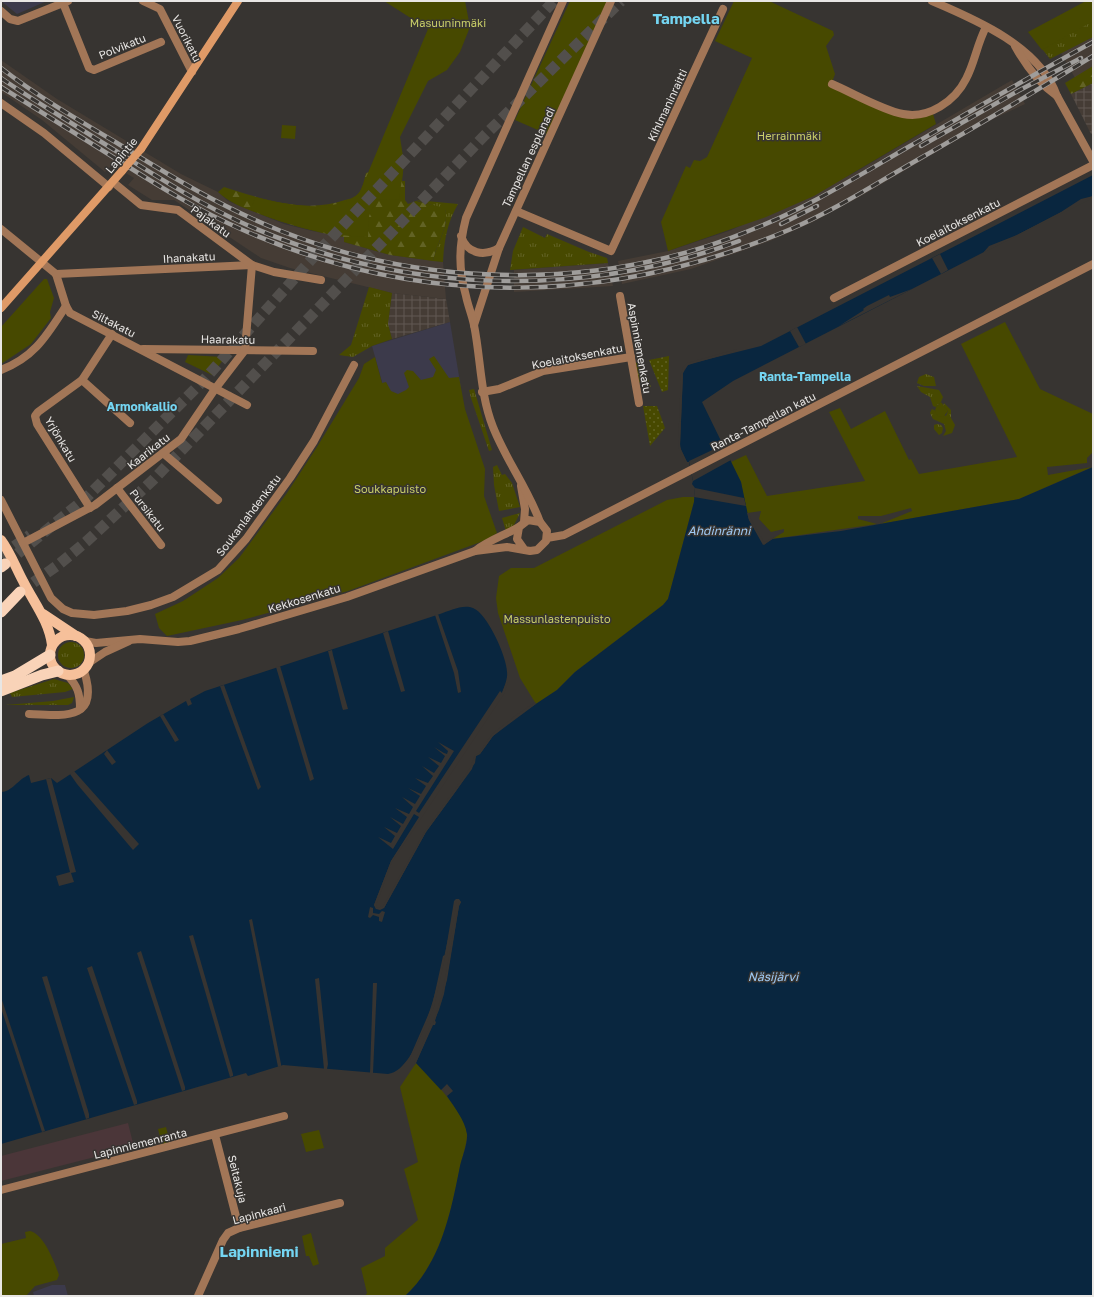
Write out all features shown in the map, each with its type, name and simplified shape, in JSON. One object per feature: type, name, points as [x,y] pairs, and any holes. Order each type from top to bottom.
[{"type":"highway","points":[[1,603],[20,592],[1,612]]},
{"type":"highway","points":[[1,681],[15,676],[51,650]]},
{"type":"highway","points":[[1,691],[42,675],[62,673]]},
{"type":"main road","name":"Lapintie","points":[[1,308],[141,149],[238,1]]},
{"type":"main road","points":[[1,540],[32,599],[43,614],[51,636],[51,663],[62,673],[76,675],[87,666],[90,651],[85,641],[43,614]]},
{"type":"main road","points":[[51,650],[56,641],[65,635],[76,636]]},
{"type":"street","name":"Vuorikatu","points":[[143,1],[160,9],[192,72]]},
{"type":"street","points":[[157,1],[160,9]]},
{"type":"street","name":"Tampellan esplanadi","points":[[540,522],[533,502],[521,485],[493,428],[482,392],[474,325],[465,295],[460,263],[462,236],[466,218],[563,1]]},
{"type":"street","name":"Tampellan esplanadi","points":[[474,325],[499,248],[611,1]]},
{"type":"street","points":[[1,11],[10,19],[18,21],[65,2]]},
{"type":"street","name":"Polvikatu","points":[[65,2],[89,68],[94,70],[161,42]]},
{"type":"street","points":[[935,2],[986,27],[1015,45],[1020,56],[1048,89],[1057,96],[1093,161]]},
{"type":"street","name":"Kihlmaninraitti","points":[[516,211],[611,251],[723,9]]},
{"type":"street","points":[[832,84],[896,112],[922,114],[943,104],[960,88],[968,74],[975,50],[986,27]]},
{"type":"street","name":"Pajakatu","points":[[1,103],[141,205],[178,210],[252,265]]},
{"type":"street","name":"Koelaitoksenkatu","points":[[834,298],[1093,164]]},
{"type":"street","points":[[1,229],[56,274],[66,306],[40,345],[10,367],[1,370]]},
{"type":"street","points":[[462,236],[467,247],[478,253],[492,252],[499,248]]},
{"type":"street","name":"Ranta-Tampellan katu","points":[[547,538],[564,535],[654,485],[691,470],[727,452],[1093,264]]},
{"type":"street","points":[[244,350],[252,265]]},
{"type":"street","name":"Ihanakatu","points":[[56,274],[252,265],[274,272],[321,280]]},
{"type":"street","name":"Aspinniemenkatu","points":[[620,296],[639,403]]},
{"type":"street","name":"Siltakatu","points":[[66,306],[70,313],[142,349],[247,405]]},
{"type":"street","name":"Yrjönkatu","points":[[90,508],[37,424],[35,416],[38,412],[82,380],[112,334]]},
{"type":"street","name":"Haarakatu","points":[[142,349],[313,351]]},
{"type":"street","name":"Kaarikatu","points":[[22,543],[90,508],[181,439],[244,350]]},
{"type":"street","name":"Koelaitoksenkatu","points":[[482,392],[499,389],[527,376],[543,372],[631,357]]},
{"type":"street","name":"Soukanlahdenkatu","points":[[1,500],[51,598],[58,606],[72,613],[94,615],[127,611],[151,605],[192,587],[209,577],[224,564],[250,535],[314,441],[354,365]]},
{"type":"street","points":[[82,380],[130,423]]},
{"type":"street","points":[[163,453],[218,500]]},
{"type":"street","name":"Tampellan esplanadi","points":[[521,485],[525,509],[521,524]]},
{"type":"street","name":"Pursikatu","points":[[117,488],[161,545]]},
{"type":"street","points":[[532,520],[540,522],[547,531],[545,544],[537,550],[530,551],[524,549],[517,539],[521,524],[532,520]]},
{"type":"street","name":"Kekkosenkatu","points":[[475,551],[521,524]]},
{"type":"street","name":"Kekkosenkatu","points":[[85,641],[96,643],[134,639],[178,642],[239,629],[347,597],[475,551],[507,547],[524,549]]},
{"type":"street","name":"Kekkosenkatu","points":[[87,666],[105,652],[134,639]]},
{"type":"street","points":[[30,714],[60,715],[75,712],[80,709],[89,698],[87,666]]},
{"type":"street","points":[[62,673],[75,683],[78,690],[80,709]]},
{"type":"street","name":"Lapinniemenranta","points":[[1,1190],[284,1116]]},
{"type":"street","name":"Seitakuja","points":[[215,1135],[239,1228]]},
{"type":"street","name":"Lapinkaari","points":[[198,1296],[226,1236],[239,1228],[340,1203]]},
{"type":"shaded area","points":[[1,1],[47,1],[17,14]]},
{"type":"shaded area","points":[[1093,37],[1093,66],[1075,78],[1061,53]]},
{"type":"shaded area","points":[[1,60],[57,99],[181,174],[218,192],[228,201],[284,224],[344,237],[344,242],[390,255],[443,262],[446,299],[392,293],[290,268],[261,258],[174,200],[152,200],[128,185],[134,178],[112,165],[105,172],[42,120],[1,92]]},
{"type":"shaded area","points":[[1012,80],[1025,104],[989,121],[863,195],[811,223],[770,241],[691,269],[622,284],[618,261],[668,251],[729,231],[852,174]]},
{"type":"shaded area","points":[[1093,83],[1093,133],[1091,134],[1071,94]]},
{"type":"shaded area","points":[[608,263],[613,286],[514,292],[514,270]]},
{"type":"shaded area","points":[[392,293],[446,299],[450,322],[392,339],[388,324]]},
{"type":"shaded area","points":[[450,322],[461,388],[387,400],[372,346]]},
{"type":"shaded area","points":[[128,1123],[134,1147],[1,1181],[1,1156]]},
{"type":"shaded area","points":[[52,1285],[65,1285],[68,1296],[34,1296],[33,1292]]},
{"type":"green space","name":"Masuuninmäki","points":[[384,1],[465,1],[470,27],[460,52],[447,70],[428,81],[400,137],[404,163],[399,200],[377,199],[369,216],[368,237],[337,235],[308,229],[279,221],[251,210],[255,197],[294,205],[324,206],[338,204],[350,199],[360,192],[428,29]]},
{"type":"green space","points":[[570,1],[607,1],[547,134],[515,120]]},
{"type":"green space","name":"Herrainmäki","points":[[734,1],[769,1],[833,31],[834,35],[826,46],[835,74],[831,85],[890,113],[933,114],[936,124],[814,196],[766,217],[668,251],[661,222],[686,166],[690,168],[694,160],[700,161],[707,157],[752,58],[715,41]]},
{"type":"green space","points":[[1086,1],[1093,1],[1093,21],[1042,50],[1028,32]]},
{"type":"green space","points":[[1093,11],[1093,37],[1050,59],[1036,41]]},
{"type":"green space","points":[[1093,66],[1093,83],[1071,94],[1065,83]]},
{"type":"green space","points":[[282,125],[296,126],[295,139],[281,138]]},
{"type":"green space","points":[[404,163],[402,181],[405,181],[405,200],[408,204],[416,201],[445,208],[446,221],[433,261],[390,255],[344,242],[344,237],[321,233],[278,221],[241,207],[218,192],[224,187],[253,196],[284,203],[315,206],[330,204],[356,196],[361,189],[366,173]]},
{"type":"green space","points":[[416,200],[458,204],[451,218],[447,232],[443,262],[433,261],[446,222],[445,209]]},
{"type":"green space","points":[[523,227],[545,238],[547,234],[607,258],[608,263],[510,270],[513,251]]},
{"type":"green space","points":[[44,279],[47,279],[54,298],[50,312],[51,318],[31,344],[1,364],[1,327]]},
{"type":"green space","points":[[369,287],[392,293],[388,324],[392,339],[372,346],[353,357],[339,355],[351,345]]},
{"type":"green space","points":[[1005,322],[1040,389],[1093,414],[1093,452],[1087,458],[1087,463],[1047,467],[1048,475],[1092,467],[1019,499],[880,524],[912,511],[911,508],[881,516],[858,516],[858,519],[877,524],[772,539],[784,532],[784,529],[771,532],[759,519],[761,511],[747,513],[741,482],[731,462],[746,455],[767,496],[865,481],[829,412],[840,408],[851,429],[885,411],[909,460],[911,459],[919,474],[1017,457],[961,344]]},
{"type":"green space","points":[[188,355],[223,357],[223,360],[212,375],[185,362]]},
{"type":"green space","name":"Soukkapuisto","points":[[434,356],[449,378],[459,377],[465,409],[485,469],[484,496],[497,533],[486,540],[348,591],[242,620],[167,636],[159,628],[155,614],[183,601],[218,578],[239,558],[287,493],[317,447],[359,378],[364,364],[375,357],[382,383],[386,382],[391,391],[398,394],[409,387],[404,373],[407,370],[413,371],[421,380],[433,377],[436,370],[429,359]]},
{"type":"green space","points":[[669,356],[668,390],[662,392],[649,360]]},
{"type":"green space","points":[[642,362],[651,387],[639,382],[635,363]]},
{"type":"green space","points":[[926,374],[934,377],[936,386],[924,386],[917,383],[919,377]]},
{"type":"green space","points":[[917,386],[939,390],[943,397],[941,402],[936,407],[933,406],[930,397],[921,392]]},
{"type":"green space","points":[[474,389],[492,450],[489,451],[469,390]]},
{"type":"green space","points":[[941,402],[948,411],[943,417],[938,416],[935,411]]},
{"type":"green space","points":[[944,403],[951,410],[951,418],[955,425],[952,433],[943,436],[946,431],[944,424],[933,419],[930,413],[932,409],[946,416],[948,411],[943,406]]},
{"type":"green space","points":[[643,406],[657,406],[665,428],[650,446]]},
{"type":"green space","points":[[934,425],[941,425],[943,428],[942,433],[939,435],[934,429]]},
{"type":"green space","points":[[497,465],[502,475],[505,474],[512,483],[520,507],[499,511],[494,485],[493,467]]},
{"type":"green space","name":"Massunlastenpuisto","points":[[683,497],[694,497],[694,502],[668,599],[663,605],[575,672],[557,690],[536,704],[520,678],[498,613],[496,598],[499,576],[511,568],[534,568],[667,500]]},
{"type":"green space","points":[[520,513],[514,525],[506,531],[502,518]]},
{"type":"green space","points":[[71,642],[80,646],[84,655],[80,664],[71,668],[62,664],[58,655],[62,646]]},
{"type":"green space","points":[[54,679],[68,683],[73,689],[65,692],[12,697],[10,693]]},
{"type":"green space","points":[[74,697],[72,703],[68,705],[5,705],[53,701]]},
{"type":"green space","points":[[416,1063],[438,1086],[454,1106],[465,1125],[467,1138],[453,1202],[443,1236],[436,1253],[428,1268],[405,1296],[365,1296],[367,1293],[361,1268],[385,1256],[385,1248],[418,1220],[404,1169],[418,1162],[400,1087]]},
{"type":"green space","points":[[166,1127],[170,1143],[162,1145],[158,1129]]},
{"type":"green space","points":[[319,1130],[324,1148],[306,1152],[301,1134]]},
{"type":"green space","points":[[30,1231],[40,1237],[48,1250],[59,1275],[57,1280],[35,1286],[26,1296],[1,1296],[1,1244],[26,1238],[25,1232]]},
{"type":"green space","points":[[311,1233],[319,1264],[313,1266],[309,1256],[306,1256],[302,1236]]},
{"type":"water","name":"Näsijärvi","points":[[1093,175],[1093,196],[733,381],[702,402],[741,482],[749,520],[764,545],[772,539],[841,531],[1019,499],[1093,467],[1093,1296],[405,1296],[428,1268],[443,1236],[467,1142],[467,1134],[464,1124],[447,1096],[453,1091],[447,1084],[441,1090],[416,1063],[439,1010],[444,994],[459,906],[461,902],[458,899],[456,899],[442,968],[425,1025],[414,1049],[402,1066],[388,1074],[283,1065],[248,1076],[246,1073],[1,1144],[1,792],[12,788],[29,775],[31,783],[51,778],[57,783],[148,723],[186,701],[188,706],[192,704],[190,699],[205,691],[456,608],[473,608],[490,626],[500,646],[506,665],[506,683],[502,693],[391,861],[374,905],[376,909],[384,908],[426,832],[475,763],[476,756],[480,754],[493,736],[516,717],[557,690],[575,672],[663,605],[668,599],[694,502],[695,488],[692,484],[693,481],[689,462],[687,462],[680,447],[683,373],[688,365],[761,346]]},
{"type":"pier","points":[[1093,196],[1089,200],[983,253],[989,246],[1017,235],[1061,212],[1081,199]]},
{"type":"pier","points":[[940,254],[948,270],[941,274],[932,258]]},
{"type":"pier","points":[[912,289],[839,326],[864,310],[863,309],[867,306],[889,295],[890,297]]},
{"type":"pier","points":[[797,327],[806,344],[799,347],[790,331]]},
{"type":"pier","points":[[737,349],[737,351],[688,365],[685,368],[683,373],[680,444],[681,450],[687,462],[685,462],[678,447],[681,373],[683,367],[687,363]]},
{"type":"pier","points":[[723,445],[731,460],[693,481],[689,461]]},
{"type":"pier","points":[[695,488],[744,498],[746,506],[694,497]]},
{"type":"pier","points":[[747,513],[749,513],[764,542],[776,537],[763,545],[749,520]]},
{"type":"pier","points":[[438,614],[458,671],[461,692],[458,693],[454,673],[435,615]]},
{"type":"pier","points":[[388,631],[405,691],[401,692],[383,633]]},
{"type":"pier","points":[[332,650],[348,709],[343,710],[342,707],[328,651]]},
{"type":"pier","points":[[280,666],[314,779],[310,781],[276,667]]},
{"type":"pier","points":[[508,682],[504,694],[392,862],[376,905],[377,908],[383,906],[425,831],[470,768],[475,755],[479,753],[492,734],[535,702],[536,704],[493,736],[480,754],[476,756],[472,769],[426,832],[384,908],[380,910],[376,909],[374,905],[391,861],[419,817],[414,814],[393,849],[378,837],[391,843],[395,836],[384,827],[397,833],[401,826],[390,817],[403,824],[407,817],[395,808],[409,814],[413,807],[402,797],[415,804],[420,796],[408,788],[421,794],[426,786],[415,778],[428,783],[433,776],[422,766],[434,773],[439,766],[428,757],[441,763],[445,756],[434,747],[447,754],[448,751],[438,742],[454,751],[416,811],[419,813],[500,691],[502,693],[506,683]]},
{"type":"pier","points":[[224,685],[261,787],[258,790],[220,686]]},
{"type":"pier","points":[[163,714],[179,740],[175,742],[160,716]]},
{"type":"pier","points":[[107,750],[116,762],[112,765],[104,754]]},
{"type":"pier","points":[[74,771],[139,844],[133,850],[77,784],[70,774]]},
{"type":"pier","points":[[51,778],[76,872],[71,873],[74,882],[59,886],[56,876],[70,872],[46,779]]},
{"type":"pier","points":[[459,899],[461,902],[459,906],[447,980],[435,1021],[436,1022],[435,1025],[433,1025],[415,1065],[414,1063],[431,1023],[433,1023],[442,994],[459,902],[457,901],[447,956],[445,958],[434,1007],[410,1060],[399,1073],[397,1072],[409,1059],[432,1006],[443,956],[445,955],[454,901]]},
{"type":"pier","points":[[370,907],[373,908],[373,913],[379,914],[382,911],[385,912],[382,922],[379,921],[379,917],[373,915],[370,918],[368,917]]},
{"type":"pier","points":[[252,919],[281,1064],[281,1066],[278,1067],[249,920]]},
{"type":"pier","points":[[193,935],[233,1074],[233,1076],[230,1077],[189,936]]},
{"type":"pier","points":[[141,951],[185,1087],[185,1090],[182,1091],[137,953]]},
{"type":"pier","points":[[92,966],[137,1101],[137,1104],[134,1105],[87,968]]},
{"type":"pier","points":[[47,976],[89,1114],[89,1118],[86,1119],[42,977]]},
{"type":"pier","points":[[319,978],[328,1064],[327,1069],[324,1069],[315,979]]},
{"type":"pier","points":[[373,983],[377,983],[373,1073],[370,1073]]},
{"type":"pier","points":[[1,997],[45,1131],[42,1132],[1,1008]]},
{"type":"tunnel","points":[[5,564],[86,498],[203,381],[317,253],[554,1]]},
{"type":"tunnel","points":[[20,592],[58,565],[87,541],[153,480],[485,135],[621,1]]},
{"type":"tunnel","points":[[1,556],[30,535]]},
{"type":"railway","points":[[1,68],[58,107],[177,179],[218,202],[281,231],[337,250],[396,264],[456,272],[516,275],[576,272],[636,264],[695,250],[751,230],[792,212],[832,191],[1093,42]]},
{"type":"railway","points":[[1,87],[160,187],[209,214],[243,230],[311,256],[379,274],[448,284],[517,288],[586,284],[655,272],[723,254],[791,229],[852,198],[1093,56]]},
{"type":"railway","points":[[921,146],[1018,91],[1081,58]]},
{"type":"railway","points":[[1,78],[150,172],[207,206],[247,225],[306,248],[366,264],[428,276],[491,281],[554,280],[617,273],[679,260],[739,241]]},
{"type":"railway","points":[[781,224],[817,206]]},
{"type":"district","name":"Tampella","points":[[686,18]]},
{"type":"district","name":"Ranta-Tampella","points":[[805,376]]},
{"type":"district","name":"Armonkallio","points":[[142,406]]},
{"type":"district","name":"Lapinniemi","points":[[259,1251]]},
{"type":"water label","name":"Ahdinränni","points":[[719,530]]}]
